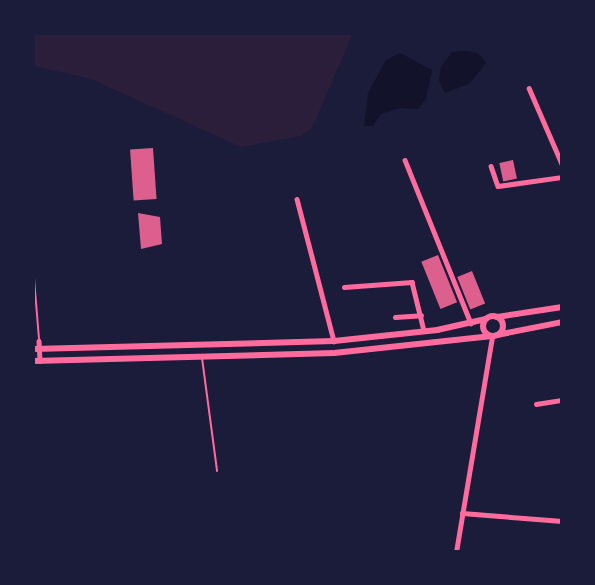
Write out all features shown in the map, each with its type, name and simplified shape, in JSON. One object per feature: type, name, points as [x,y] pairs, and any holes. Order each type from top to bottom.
[{"type":"main road","points":[[37,346],[334,341],[424,331],[562,307]]},
{"type":"main road","points":[[495,336],[503,328],[497,317]]},
{"type":"main road","points":[[486,319],[483,327],[495,336]]},
{"type":"main road","points":[[37,361],[387,349],[495,336],[562,322]]},
{"type":"street","points":[[529,88],[562,164]]},
{"type":"street","points":[[405,160],[471,323]]},
{"type":"street","points":[[491,166],[498,186],[562,177]]},
{"type":"street","points":[[297,199],[334,341]]},
{"type":"street","points":[[344,288],[412,282],[424,331]]},
{"type":"street","points":[[395,317],[421,314]]},
{"type":"street","points":[[456,552],[495,336]]},
{"type":"street","points":[[37,346],[37,361]]},
{"type":"street","points":[[536,404],[562,400]]},
{"type":"street","points":[[462,513],[562,521]]},
{"type":"lane","points":[[33,266],[37,346]]},
{"type":"lane","points":[[202,356],[217,471]]},
{"type":"shaded area","points":[[33,33],[353,33],[312,128],[301,136],[241,147],[91,79],[33,66]]},
{"type":"shaded area","points":[[452,52],[478,53],[486,63],[469,84],[445,93],[439,80],[441,67]]},
{"type":"shaded area","points":[[400,53],[432,70],[426,99],[418,109],[400,108],[381,114],[373,126],[364,126],[368,93],[386,60]]},
{"type":"building","points":[[153,148],[157,199],[134,200],[130,150]]},
{"type":"building","points":[[513,160],[517,179],[503,181],[499,163]]},
{"type":"building","points":[[138,213],[160,217],[162,244],[141,249]]},
{"type":"building","points":[[438,255],[457,302],[440,309],[421,262]]},
{"type":"building","points":[[472,271],[485,303],[470,309],[457,277]]}]
